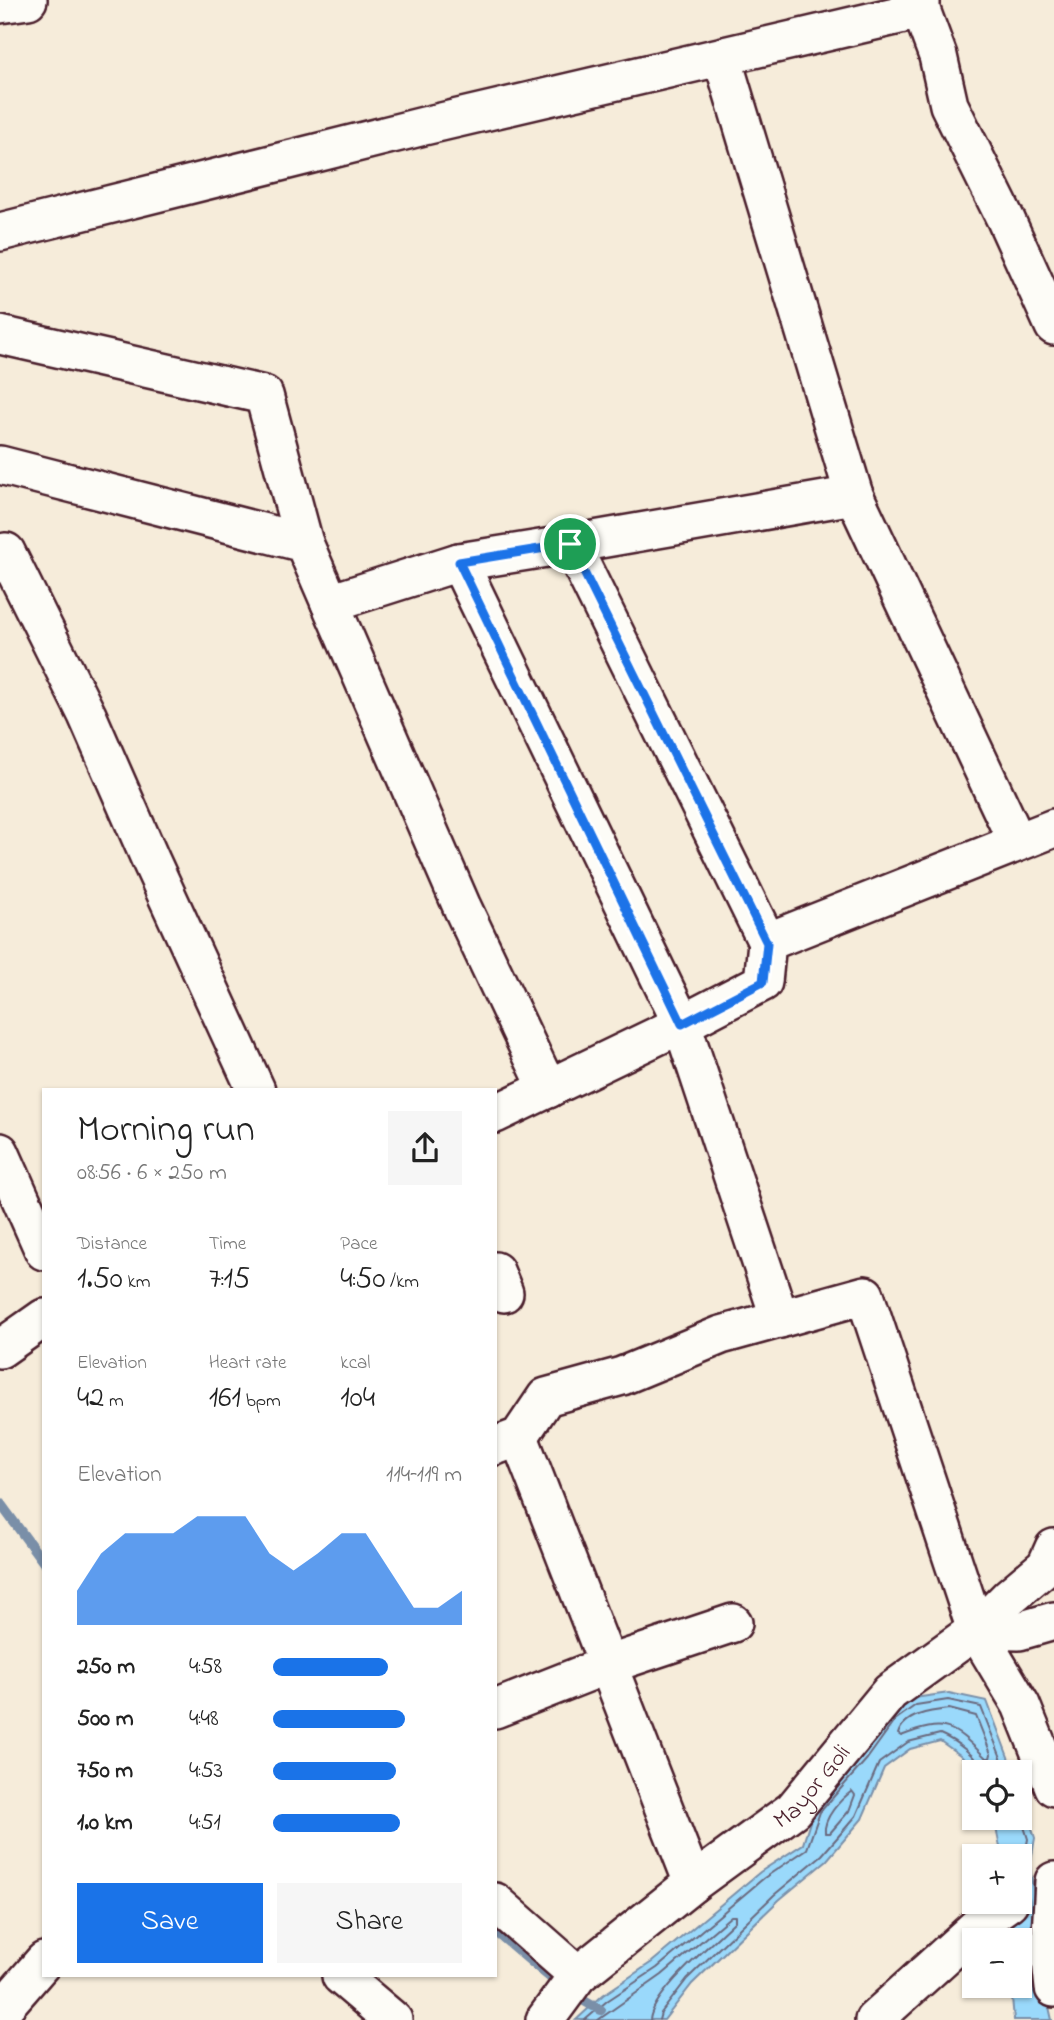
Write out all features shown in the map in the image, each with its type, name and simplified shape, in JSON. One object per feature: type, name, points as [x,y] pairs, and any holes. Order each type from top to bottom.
[{"type":"street","points":[[0,4],[28,0]]},
{"type":"street","points":[[0,232],[424,126],[722,57],[921,5],[938,56],[949,105],[1006,220],[1054,326]]},
{"type":"street","points":[[722,57],[854,495],[1017,842]]},
{"type":"street","points":[[0,335],[264,395],[304,543],[461,907],[548,1089]]},
{"type":"street","points":[[0,465],[304,543]]},
{"type":"street","points":[[330,603],[459,562],[854,495]]},
{"type":"street","points":[[497,1113],[763,982],[767,943],[570,544]]},
{"type":"street","points":[[2,549],[87,715],[255,1088]]},
{"type":"street","points":[[459,562],[682,1024],[779,1319]]},
{"type":"street","points":[[767,943],[1054,828]]},
{"type":"street","points":[[0,1152],[42,1246]]},
{"type":"street","points":[[693,1884],[607,1665],[507,1442],[546,1397],[622,1376],[722,1335],[865,1295],[976,1630],[1021,1706],[1054,1787]]},
{"type":"street","points":[[0,1349],[42,1323]]},
{"type":"street","name":"Mayor Goli","points":[[545,2020],[576,1977],[693,1884],[793,1810],[890,1692],[976,1630],[1046,1566],[1054,1548]]},
{"type":"street","points":[[976,1630],[1019,1631],[1054,1621]]},
{"type":"street","points":[[497,1708],[607,1665],[733,1623]]},
{"type":"street","points":[[1032,1887],[1054,1871]]},
{"type":"street","points":[[1054,1881],[1049,1952],[1054,1988]]},
{"type":"street","points":[[497,1904],[576,1977]]},
{"type":"street","points":[[874,2020],[993,1914]]},
{"type":"street","points":[[9,2011],[42,1964]]},
{"type":"street","points":[[342,1977],[393,2020]]},
{"type":"water","points":[[949,1693],[987,1701],[1009,1760],[965,1760],[940,1741],[910,1749],[884,1768],[862,1819],[827,1860],[779,1900],[692,1984],[664,2020],[576,2020],[603,1995],[652,1962],[760,1872],[803,1844],[814,1809],[890,1715],[914,1698]]},
{"type":"water","points":[[1032,1829],[1035,1838],[1032,1855],[1032,1844],[999,1844],[996,1830]]},
{"type":"water","points":[[1032,1882],[1052,2020],[1014,2020],[1012,1998],[1032,1998],[1032,1928],[1013,1928],[1011,1914],[1032,1914]]},
{"type":"waterway","points":[[0,1503],[42,1560]]},
{"type":"waterway","points":[[497,1933],[559,1984],[601,2010]]},
{"type":"route","points":[[570,544],[767,943],[763,982],[682,1024],[459,562],[570,544]]}]
